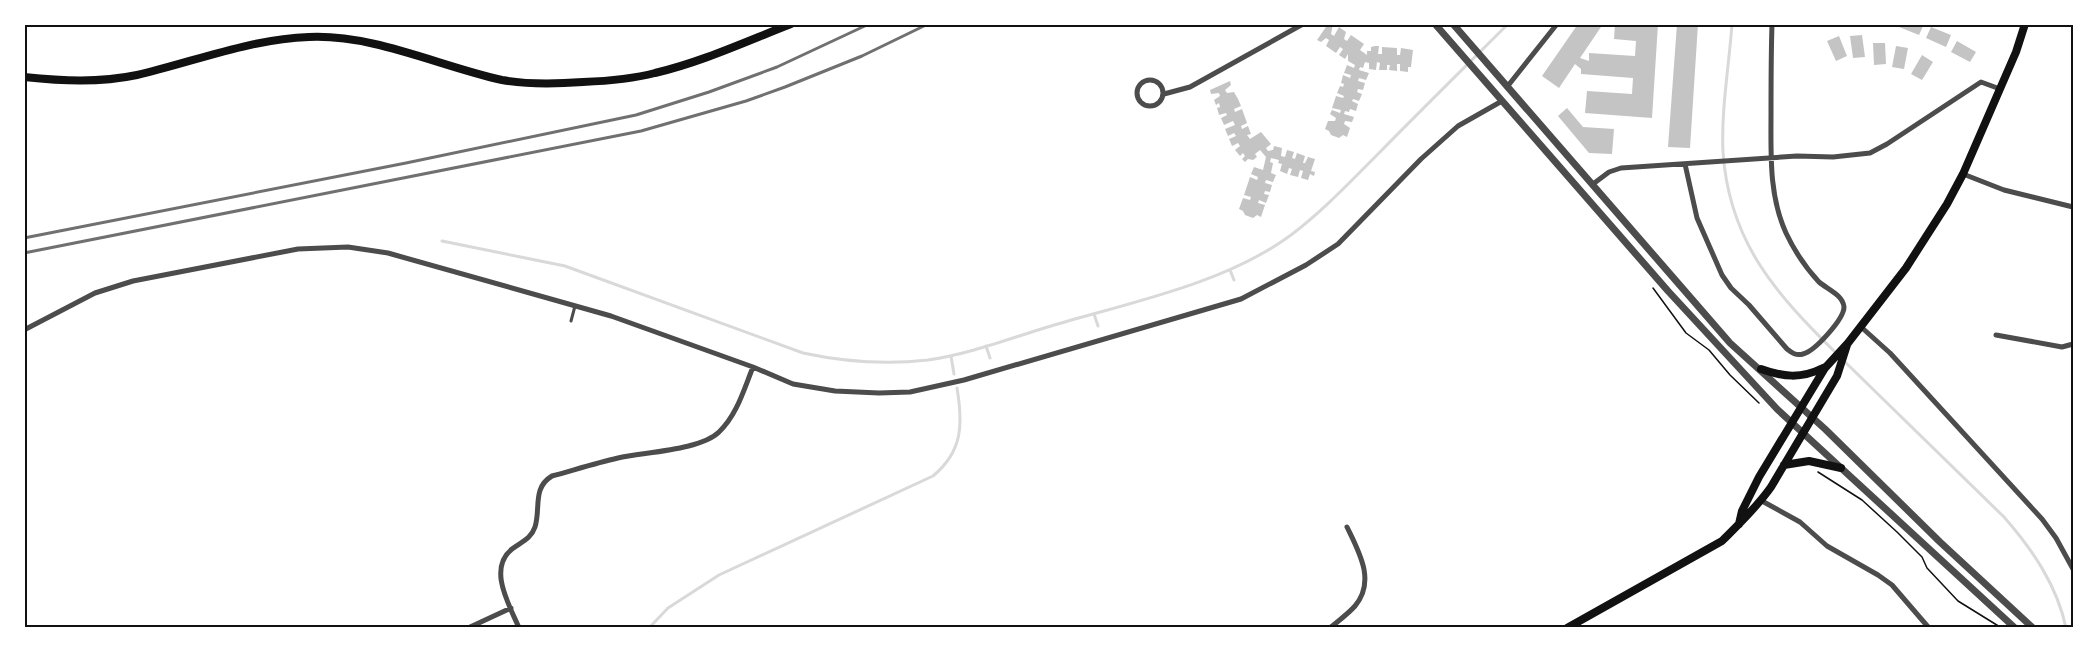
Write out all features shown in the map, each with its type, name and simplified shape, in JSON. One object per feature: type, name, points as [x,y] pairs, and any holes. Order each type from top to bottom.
[{"type":"main road","points":[[24,77],[77,81],[111,79],[136,75],[265,42],[318,36],[369,42],[505,80],[538,84],[580,83],[657,73],[791,24]]},
{"type":"main road","points":[[1739,524],[1742,511],[1759,477],[1800,406],[1825,368],[1850,340],[1906,268],[1963,174],[2016,52],[2025,24]]},
{"type":"main road","points":[[1567,628],[1722,541],[1762,501],[1838,376],[1850,340]]},
{"type":"main road","points":[[1761,369],[1782,376],[1793,376],[1812,374],[1825,368]]},
{"type":"main road","points":[[1784,465],[1809,461],[1841,468]]},
{"type":"street","points":[[1164,94],[1160,83],[1150,80],[1140,84],[1137,90],[1138,97],[1146,105],[1158,104],[1164,94],[1190,87],[1303,24]]},
{"type":"street","points":[[1453,24],[1730,343],[1813,417],[1940,542],[2033,628]]},
{"type":"street","points":[[1507,87],[1557,24]]},
{"type":"street","points":[[1685,164],[1689,188],[1702,233],[1716,264],[1731,288],[1792,354],[1805,354],[1814,348],[1836,324],[1844,310],[1844,304],[1819,282],[1810,270],[1786,232],[1777,205],[1771,158],[1772,24]]},
{"type":"street","points":[[1438,27],[1744,375],[1803,434],[2015,628]]},
{"type":"street","points":[[1593,184],[1614,169],[1870,153],[1981,82],[2000,89]]},
{"type":"street","points":[[24,330],[79,300],[116,286],[298,249],[331,246],[362,248],[388,253],[611,316],[753,367],[793,384],[815,389],[879,393],[910,392],[972,378],[1240,299],[1306,265],[1338,244],[1421,159],[1458,126],[1499,98]]},
{"type":"street","points":[[1963,174],[2004,190],[2073,207]]},
{"type":"street","points":[[1860,326],[1890,353],[2042,519],[2073,568]]},
{"type":"street","points":[[1996,335],[2062,348],[2073,344]]},
{"type":"street","points":[[519,628],[502,585],[502,565],[509,552],[525,542],[534,529],[539,491],[546,479],[616,459],[690,447],[713,437],[731,416],[753,367]]},
{"type":"street","points":[[1762,501],[1800,522],[1827,546],[1892,585],[1929,628]]},
{"type":"street","points":[[1330,628],[1354,608],[1365,586],[1361,556],[1347,527]]},
{"type":"street","points":[[468,628],[511,608]]},
{"type":"lane","points":[[571,321],[575,306]]},
{"type":"path","points":[[1818,472],[1862,500],[1897,532],[1922,557],[1927,568],[1958,601],[2002,628]]},
{"type":"building","points":[[1328,24],[1333,24],[1331,34],[1334,36],[1339,27],[1346,32],[1344,39],[1347,41],[1351,35],[1364,44],[1360,50],[1367,55],[1367,51],[1371,51],[1371,47],[1375,46],[1379,46],[1378,54],[1382,54],[1382,47],[1397,48],[1397,55],[1400,55],[1401,48],[1413,50],[1411,67],[1408,67],[1408,72],[1400,71],[1400,64],[1397,64],[1397,71],[1389,70],[1390,65],[1387,65],[1387,70],[1379,70],[1380,63],[1377,62],[1376,70],[1369,69],[1369,63],[1365,62],[1363,68],[1360,67],[1359,70],[1369,73],[1366,80],[1359,78],[1358,81],[1365,83],[1363,90],[1358,89],[1357,92],[1362,94],[1359,101],[1353,99],[1352,101],[1358,104],[1356,111],[1350,109],[1349,112],[1345,111],[1344,114],[1354,117],[1352,122],[1345,121],[1344,124],[1350,128],[1347,137],[1343,135],[1339,138],[1331,135],[1325,129],[1328,121],[1335,121],[1336,118],[1330,114],[1332,110],[1340,113],[1341,110],[1332,108],[1336,96],[1343,98],[1344,96],[1337,93],[1340,86],[1343,87],[1344,84],[1341,83],[1343,75],[1350,78],[1351,75],[1344,73],[1347,65],[1354,68],[1355,65],[1348,61],[1348,54],[1345,59],[1339,55],[1343,49],[1340,47],[1336,53],[1326,46],[1329,40],[1326,38],[1321,42],[1317,40]]},
{"type":"building","points":[[1578,24],[1603,24],[1580,58],[1589,61],[1589,53],[1635,56],[1636,41],[1614,39],[1615,24],[1658,24],[1652,118],[1585,113],[1587,91],[1632,94],[1633,78],[1581,74],[1581,69],[1575,64],[1559,88],[1542,76]]},
{"type":"building","points":[[1677,24],[1698,24],[1690,148],[1668,147]]},
{"type":"building","points":[[1901,24],[1924,24],[1919,35],[1899,27]]},
{"type":"building","points":[[1931,27],[1951,35],[1946,47],[1926,38]]},
{"type":"building","points":[[1862,35],[1865,57],[1853,58],[1850,36]]},
{"type":"building","points":[[1839,36],[1847,56],[1836,61],[1827,41]]},
{"type":"building","points":[[1957,41],[1976,52],[1970,62],[1951,52]]},
{"type":"building","points":[[1873,43],[1885,43],[1886,64],[1874,65]]},
{"type":"building","points":[[1896,46],[1908,48],[1904,69],[1892,67]]},
{"type":"building","points":[[1922,55],[1933,62],[1922,80],[1911,74]]},
{"type":"building","points":[[1230,81],[1231,85],[1225,90],[1227,93],[1234,92],[1238,99],[1241,106],[1234,109],[1235,112],[1242,109],[1247,123],[1241,126],[1242,129],[1248,126],[1251,134],[1247,135],[1250,139],[1261,132],[1271,144],[1266,148],[1268,151],[1273,150],[1274,146],[1282,148],[1281,156],[1285,157],[1287,150],[1294,152],[1292,158],[1295,159],[1297,153],[1305,156],[1303,163],[1308,157],[1315,159],[1311,171],[1315,172],[1314,176],[1310,174],[1308,180],[1301,178],[1303,171],[1300,170],[1298,177],[1290,175],[1292,169],[1289,168],[1287,174],[1280,171],[1282,164],[1278,163],[1279,160],[1271,158],[1270,162],[1273,163],[1271,173],[1276,175],[1273,182],[1266,180],[1265,183],[1272,185],[1270,192],[1265,191],[1264,194],[1269,195],[1266,203],[1259,200],[1258,203],[1265,205],[1261,217],[1257,215],[1253,218],[1245,215],[1239,209],[1243,198],[1250,200],[1251,197],[1244,195],[1250,177],[1257,180],[1258,177],[1251,174],[1254,167],[1263,170],[1266,157],[1260,150],[1255,154],[1257,157],[1253,160],[1248,159],[1245,162],[1242,159],[1245,156],[1243,153],[1240,156],[1235,150],[1240,146],[1238,143],[1232,146],[1229,139],[1236,136],[1234,133],[1228,136],[1225,129],[1235,125],[1233,121],[1224,125],[1221,118],[1227,115],[1226,113],[1219,115],[1217,108],[1220,107],[1219,103],[1216,105],[1214,100],[1220,96],[1219,93],[1211,94],[1210,90]]},
{"type":"building","points":[[1567,108],[1583,127],[1614,129],[1612,154],[1589,153],[1558,116]]},
{"type":"waterway","points":[[442,241],[565,266],[803,353],[834,359],[881,362],[912,362],[944,357],[975,350],[1175,290],[1236,267],[1265,252],[1303,226],[1326,206],[1508,24]]},
{"type":"waterway","points":[[1732,24],[1724,104],[1723,152],[1727,184],[1735,213],[1759,264],[1794,310],[1837,354]]},
{"type":"waterway","points":[[1230,270],[1234,280]]},
{"type":"waterway","points":[[1094,314],[1098,326]]},
{"type":"waterway","points":[[986,346],[990,358]]},
{"type":"waterway","points":[[951,356],[954,374]]},
{"type":"waterway","points":[[1844,361],[2014,529],[2034,555],[2050,582],[2066,628]]},
{"type":"waterway","points":[[649,628],[668,608],[719,575],[933,476],[943,467],[955,447],[960,425],[957,388]]},
{"type":"railway","points":[[24,238],[636,115],[777,67],[869,24]]},
{"type":"railway","points":[[24,253],[641,131],[746,101],[785,87],[862,56],[928,24]]}]
